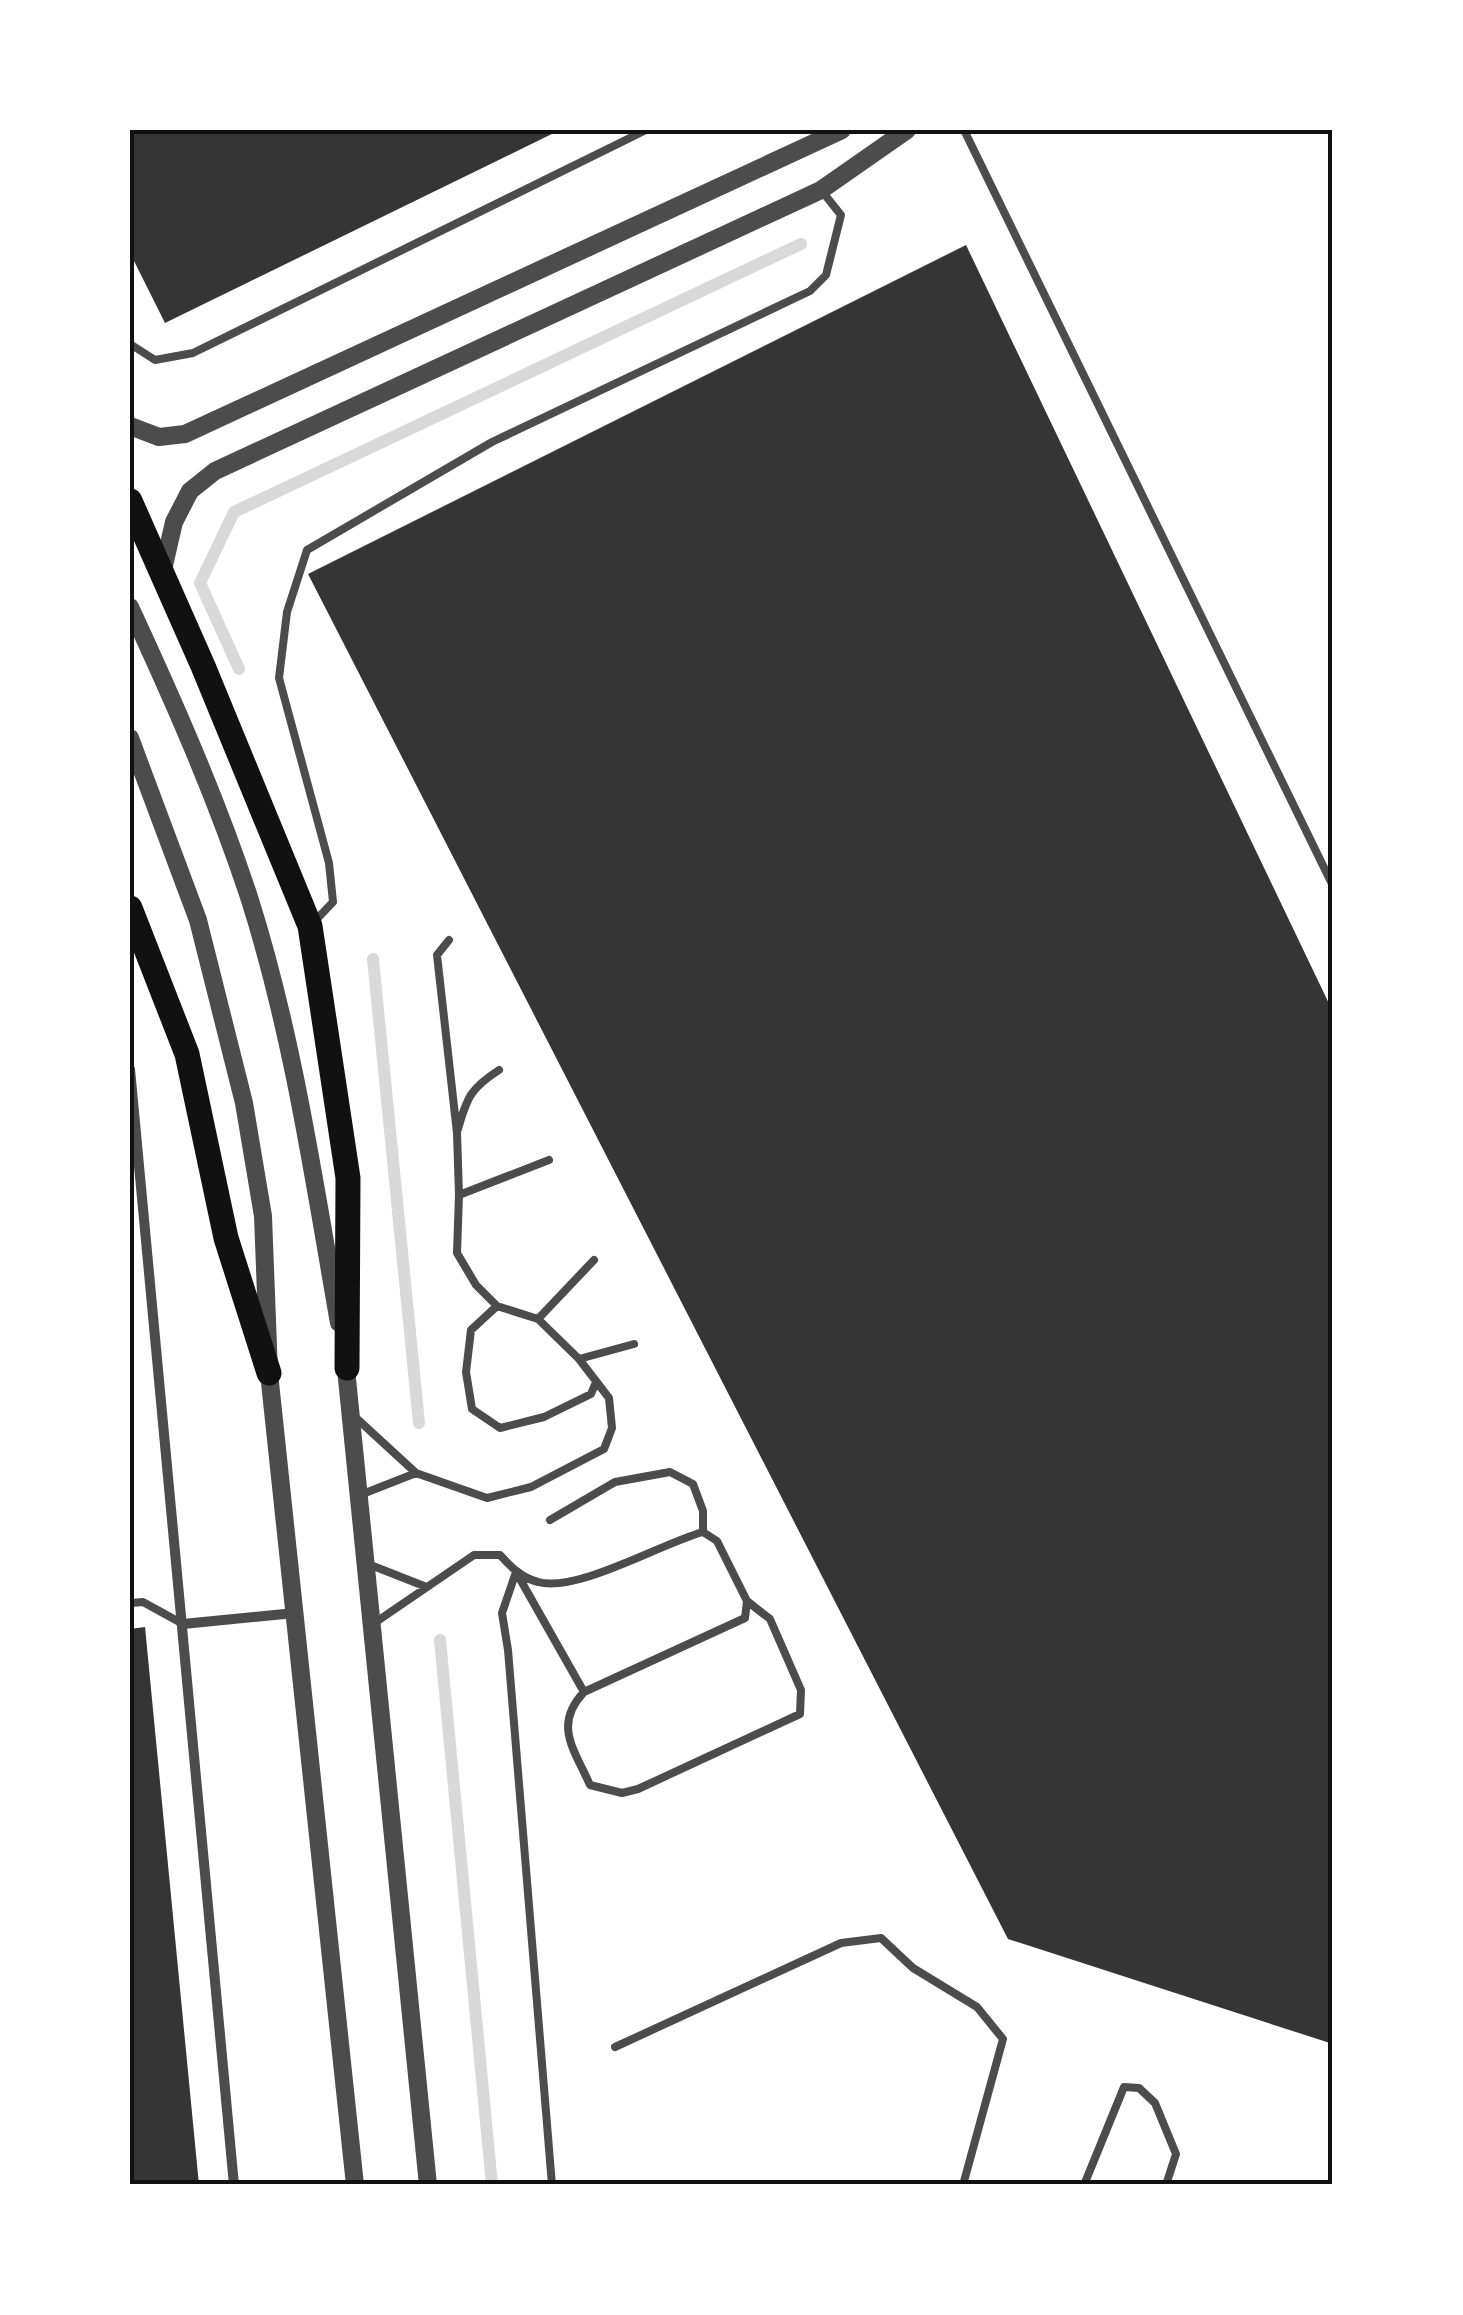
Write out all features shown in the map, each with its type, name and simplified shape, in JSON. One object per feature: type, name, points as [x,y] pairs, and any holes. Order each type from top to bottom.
[{"type":"main road","points":[[130,501],[310,926],[348,1178],[347,1368]]},
{"type":"main road","points":[[130,908],[186,1054],[226,1238],[270,1373]]},
{"type":"street","points":[[130,426],[159,436],[184,434],[841,130]]},
{"type":"street","points":[[162,574],[174,522],[190,491],[215,471],[821,190],[907,130]]},
{"type":"street","points":[[130,607],[214,796],[259,932],[306,1132],[347,1368],[428,2185]]},
{"type":"street","points":[[130,738],[198,920],[244,1103],[262,1216],[270,1373],[356,2185]]},
{"type":"street","points":[[130,1070],[234,2185]]},
{"type":"street","points":[[183,1624],[294,1614]]},
{"type":"lane","points":[[130,344],[155,360],[193,354],[646,130]]},
{"type":"lane","points":[[964,130],[1333,886]]},
{"type":"lane","points":[[310,926],[333,902],[331,882],[279,678],[287,612],[307,550],[492,442],[810,291],[826,275],[841,214],[821,190]]},
{"type":"lane","points":[[350,1412],[416,1473],[487,1498],[545,1479],[604,1449],[612,1428],[610,1398],[579,1359],[538,1319],[497,1306],[476,1285],[457,1253],[456,1134],[437,955],[449,940]]},
{"type":"lane","points":[[456,1134],[466,1100],[477,1084],[499,1070]]},
{"type":"lane","points":[[459,1195],[550,1160]]},
{"type":"lane","points":[[538,1319],[594,1260]]},
{"type":"lane","points":[[497,1306],[471,1330],[466,1372],[472,1410],[500,1428],[560,1410],[590,1394],[596,1382]]},
{"type":"lane","points":[[579,1359],[634,1344]]},
{"type":"lane","points":[[550,1520],[615,1482],[670,1472],[693,1484],[703,1510],[703,1532]]},
{"type":"lane","points":[[359,1495],[416,1473]]},
{"type":"lane","points":[[516,1572],[541,1584],[591,1576],[703,1532]]},
{"type":"lane","points":[[703,1532],[717,1541],[748,1601],[770,1619],[800,1690],[800,1714],[638,1789],[622,1793],[590,1785],[566,1732],[569,1707],[584,1692],[745,1618],[748,1601]]},
{"type":"lane","points":[[372,1624],[474,1554],[500,1555],[516,1572],[584,1692]]},
{"type":"lane","points":[[366,1563],[424,1586]]},
{"type":"lane","points":[[516,1572],[502,1613],[552,2185]]},
{"type":"lane","points":[[130,1603],[143,1602],[183,1624]]},
{"type":"lane","points":[[616,2047],[840,1943],[880,1938],[913,1968],[976,2007],[1004,2039],[963,2185]]},
{"type":"lane","points":[[1084,2185],[1124,2087],[1139,2088],[1155,2104],[1176,2154],[1166,2185]]},
{"type":"building","points":[[130,130],[560,130],[165,323],[130,253]]},
{"type":"building","points":[[966,245],[1333,1012],[1333,2044],[1008,1939],[308,574]]},
{"type":"building","points":[[145,1627],[199,2185],[130,2185],[130,1629]]},
{"type":"waterway","points":[[239,669],[200,583],[234,512],[801,244]]},
{"type":"waterway","points":[[373,959],[419,1423]]},
{"type":"waterway","points":[[440,1640],[492,2185]]}]
